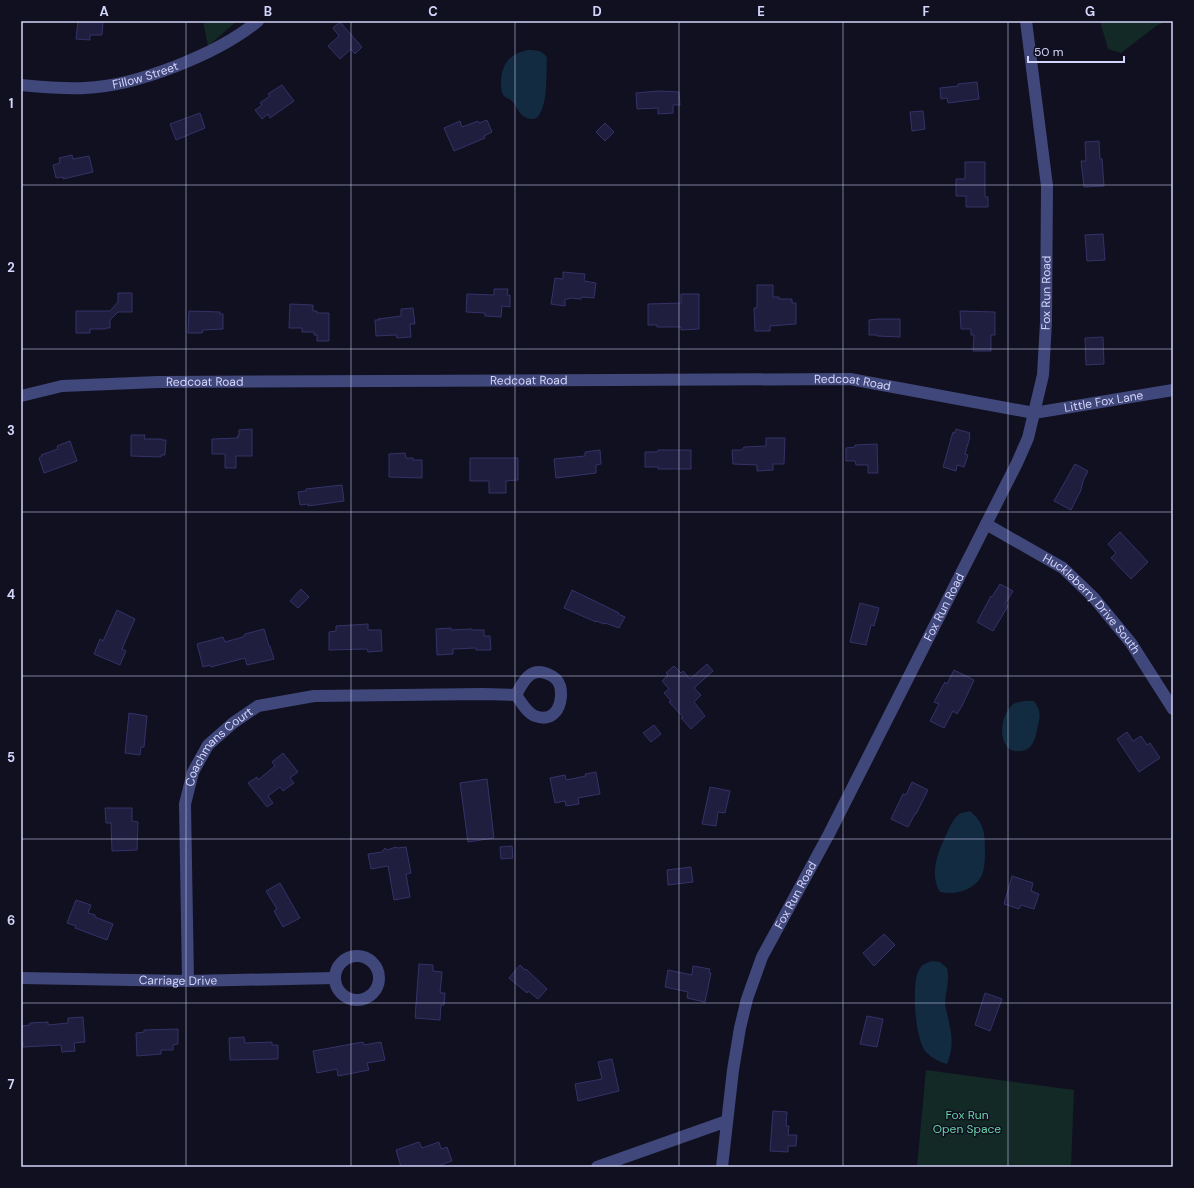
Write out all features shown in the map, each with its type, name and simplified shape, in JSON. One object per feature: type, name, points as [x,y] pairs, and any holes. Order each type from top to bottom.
[{"type":"street","name":"Fillow Street","points":[[21,85],[86,88],[124,83],[206,54],[258,21]]},
{"type":"street","name":"Fox Run Road","points":[[722,1167],[740,1028],[762,957],[829,834],[1020,457],[1028,438],[1043,375],[1045,358],[1047,186],[1026,21]]},
{"type":"street","name":"Redcoat Road","points":[[21,396],[62,386],[158,382],[850,379],[1034,413]]},
{"type":"street","name":"Little Fox Lane","points":[[1034,413],[1173,390]]},
{"type":"street","name":"Huckleberry Drive South","points":[[986,524],[1063,568],[1094,598],[1131,643],[1173,709]]},
{"type":"street","name":"Coachmans Court","points":[[188,981],[185,804],[193,772],[208,745],[233,723],[258,706],[314,696],[516,695]]},
{"type":"street","name":"Carriage Drive","points":[[21,978],[188,981],[335,978]]},
{"type":"street","points":[[597,1167],[727,1121]]},
{"type":"green space","points":[[203,21],[237,21],[208,46]]},
{"type":"green space","points":[[1100,21],[1167,21],[1156,26],[1121,53],[1108,49]]},
{"type":"green space","name":"Fox Run Open Space","points":[[926,1070],[1074,1090],[1071,1167],[917,1167]]},
{"type":"water","points":[[528,50],[536,50],[541,52],[547,58],[544,103],[538,116],[532,119],[522,115],[512,101],[504,96],[501,87],[505,64],[516,54]]},
{"type":"water","points":[[1034,701],[1037,705],[1040,715],[1039,722],[1035,739],[1031,746],[1025,750],[1015,751],[1008,748],[1006,745],[1002,735],[1003,722],[1007,711],[1011,706],[1015,703]]},
{"type":"water","points":[[970,811],[975,815],[981,824],[984,833],[985,864],[983,872],[976,883],[966,890],[953,893],[940,892],[935,877],[938,855],[949,827],[954,819],[961,813]]},
{"type":"water","points":[[932,961],[940,962],[947,968],[948,972],[945,1004],[952,1041],[951,1052],[947,1064],[936,1060],[926,1052],[922,1046],[915,1012],[915,987],[919,970],[921,966]]},
{"type":"building","points":[[78,21],[103,21],[102,35],[90,35],[90,40],[76,39]]},
{"type":"building","points":[[340,22],[362,47],[355,54],[351,49],[340,59],[328,46],[339,36],[333,28]]},
{"type":"building","points":[[977,82],[979,99],[948,103],[947,98],[941,99],[940,88]]},
{"type":"building","points":[[282,85],[294,101],[270,118],[268,114],[262,119],[255,110],[262,105],[260,103],[270,96],[268,94]]},
{"type":"building","points":[[658,91],[679,92],[680,105],[673,105],[673,113],[658,114],[658,108],[637,109],[636,93]]},
{"type":"building","points":[[923,111],[925,129],[912,131],[910,112]]},
{"type":"building","points":[[200,113],[205,128],[176,140],[170,124]]},
{"type":"building","points":[[487,120],[492,132],[484,136],[485,138],[454,151],[444,128],[460,121],[462,127],[478,121],[479,123]]},
{"type":"building","points":[[605,123],[614,132],[605,141],[596,132]]},
{"type":"building","points":[[1099,141],[1104,186],[1084,187],[1081,161],[1086,161],[1085,142]]},
{"type":"building","points":[[72,155],[73,159],[89,156],[93,172],[63,179],[63,177],[56,178],[53,165],[60,163],[59,158]]},
{"type":"building","points":[[965,162],[985,162],[985,197],[988,197],[988,207],[966,207],[966,196],[956,196],[956,179],[965,179]]},
{"type":"building","points":[[1103,234],[1105,260],[1087,261],[1085,235]]},
{"type":"building","points":[[563,272],[585,274],[584,281],[596,283],[594,298],[582,297],[581,299],[565,299],[565,306],[551,304],[555,278],[563,279]]},
{"type":"building","points":[[757,285],[773,285],[773,297],[779,297],[779,299],[792,299],[792,303],[796,303],[796,324],[770,326],[770,331],[755,331],[754,308],[757,308]]},
{"type":"building","points":[[494,289],[508,289],[507,295],[510,295],[510,307],[502,306],[501,317],[485,316],[485,313],[466,312],[467,294],[494,295]]},
{"type":"building","points":[[118,293],[132,293],[132,312],[118,312],[110,320],[110,328],[90,329],[90,333],[76,333],[76,311],[110,311],[118,302]]},
{"type":"building","points":[[681,294],[699,294],[699,329],[681,330],[681,327],[657,327],[657,325],[648,325],[648,304],[681,303]]},
{"type":"building","points":[[290,304],[313,305],[313,311],[317,311],[317,313],[329,313],[329,341],[317,341],[317,335],[314,335],[314,332],[302,332],[302,328],[289,328]]},
{"type":"building","points":[[413,308],[415,324],[410,324],[411,337],[397,338],[396,335],[376,336],[375,320],[401,316],[401,309]]},
{"type":"building","points":[[189,311],[220,312],[220,314],[223,314],[223,329],[203,330],[202,333],[188,333]]},
{"type":"building","points":[[960,311],[995,312],[995,335],[991,335],[991,351],[973,351],[974,335],[971,335],[971,329],[961,329]]},
{"type":"building","points":[[900,319],[900,337],[869,335],[869,320]]},
{"type":"building","points":[[1103,337],[1104,364],[1086,365],[1085,338]]},
{"type":"building","points":[[252,429],[252,456],[236,456],[236,468],[225,468],[225,454],[212,454],[212,439],[238,438],[237,436],[239,436],[239,430]]},
{"type":"building","points":[[956,429],[970,433],[970,437],[965,454],[968,455],[964,467],[957,465],[956,471],[943,467],[953,432],[955,433]]},
{"type":"building","points":[[131,435],[145,435],[144,439],[166,440],[165,455],[161,455],[161,457],[131,456]]},
{"type":"building","points":[[766,438],[785,438],[784,464],[773,464],[773,470],[757,471],[757,465],[733,464],[732,450],[742,450],[744,447],[766,446]]},
{"type":"building","points":[[70,441],[77,461],[44,473],[39,458],[42,456],[41,455],[58,449],[57,446]]},
{"type":"building","points":[[877,444],[878,473],[868,473],[868,465],[856,465],[855,461],[846,461],[846,448],[855,447],[855,445]]},
{"type":"building","points":[[600,450],[601,464],[596,465],[596,473],[556,478],[554,459],[585,456],[585,452]]},
{"type":"building","points":[[658,450],[691,450],[691,469],[658,469],[658,467],[645,467],[645,452],[657,452]]},
{"type":"building","points":[[405,453],[406,458],[422,460],[422,478],[389,477],[389,454]]},
{"type":"building","points":[[470,458],[518,458],[518,480],[506,481],[506,493],[489,493],[489,481],[470,481]]},
{"type":"building","points":[[1075,464],[1088,471],[1071,510],[1054,501]]},
{"type":"building","points":[[342,485],[344,501],[308,506],[308,504],[300,505],[298,492],[306,491],[306,489]]},
{"type":"building","points":[[1120,532],[1148,562],[1131,579],[1111,558],[1116,553],[1108,544]]},
{"type":"building","points":[[1000,584],[1013,591],[1005,604],[1008,606],[993,631],[977,622],[991,596],[992,597]]},
{"type":"building","points":[[301,589],[309,597],[298,608],[290,601]]},
{"type":"building","points":[[572,590],[625,617],[619,628],[605,623],[596,622],[564,608]]},
{"type":"building","points":[[860,603],[879,608],[874,626],[871,625],[866,645],[850,642]]},
{"type":"building","points":[[117,610],[135,619],[122,649],[126,651],[120,665],[94,654],[100,639],[103,641]]},
{"type":"building","points":[[368,624],[368,630],[381,630],[382,651],[368,652],[367,649],[329,650],[329,632],[336,631],[336,626]]},
{"type":"building","points":[[451,628],[451,630],[484,630],[484,636],[490,636],[491,650],[476,650],[476,648],[453,649],[453,654],[437,655],[436,629]]},
{"type":"building","points":[[264,629],[274,659],[247,665],[245,658],[211,667],[210,665],[203,667],[197,644],[223,637],[225,642],[243,637],[245,634]]},
{"type":"building","points":[[707,664],[713,671],[694,688],[701,695],[694,702],[705,716],[691,729],[681,718],[683,717],[669,702],[671,701],[664,693],[669,689],[662,681],[668,675],[666,673],[674,666],[681,673],[683,671],[690,679]]},
{"type":"building","points":[[954,670],[974,680],[957,714],[953,711],[944,728],[930,721],[939,704],[934,702],[945,682],[947,684]]},
{"type":"building","points":[[129,713],[147,716],[144,747],[141,747],[140,755],[125,753]]},
{"type":"building","points":[[654,725],[661,734],[651,742],[643,733]]},
{"type":"building","points":[[1127,732],[1133,741],[1141,736],[1147,745],[1150,743],[1160,758],[1139,772],[1117,739]]},
{"type":"building","points":[[283,753],[298,772],[290,778],[294,783],[283,791],[280,787],[268,796],[273,803],[267,807],[248,783],[257,777],[258,780],[275,766],[272,762]]},
{"type":"building","points":[[596,772],[600,794],[578,798],[579,804],[566,806],[565,801],[555,803],[550,778],[565,775],[566,780],[586,776],[585,774]]},
{"type":"building","points":[[487,779],[494,838],[468,842],[460,783]]},
{"type":"building","points":[[912,782],[928,790],[908,827],[891,819],[903,794],[906,795]]},
{"type":"building","points":[[710,787],[730,791],[725,813],[718,812],[716,826],[702,824]]},
{"type":"building","points":[[105,808],[132,808],[132,821],[138,822],[137,850],[112,851],[111,823],[106,823]]},
{"type":"building","points":[[512,846],[513,858],[501,859],[500,847]]},
{"type":"building","points":[[396,847],[406,847],[411,873],[406,874],[410,897],[394,900],[388,866],[371,869],[368,854],[382,852],[385,848],[387,850]]},
{"type":"building","points":[[691,867],[693,882],[668,885],[667,870]]},
{"type":"building","points":[[1012,876],[1033,883],[1031,891],[1039,894],[1034,909],[1021,905],[1019,909],[1004,904]]},
{"type":"building","points":[[280,883],[300,918],[283,927],[274,911],[277,909],[266,891]]},
{"type":"building","points":[[76,900],[91,905],[88,913],[113,924],[107,940],[75,928],[76,926],[67,923]]},
{"type":"building","points":[[884,934],[895,945],[874,966],[863,953]]},
{"type":"building","points":[[419,964],[433,965],[433,971],[442,972],[440,993],[445,993],[444,1005],[441,1005],[440,1020],[415,1018]]},
{"type":"building","points":[[520,965],[547,989],[538,999],[528,991],[527,993],[509,978]]},
{"type":"building","points":[[693,966],[710,969],[709,973],[711,973],[705,1002],[687,998],[688,992],[665,987],[668,970],[692,975]]},
{"type":"building","points":[[985,993],[1002,999],[990,1031],[975,1025]]},
{"type":"building","points":[[867,1016],[883,1019],[877,1047],[860,1044]]},
{"type":"building","points":[[83,1017],[85,1042],[74,1043],[75,1051],[62,1052],[61,1045],[23,1047],[23,1042],[21,1040],[22,1026],[30,1025],[30,1023],[48,1022],[48,1025],[68,1023],[68,1018]]},
{"type":"building","points":[[178,1029],[178,1044],[173,1045],[173,1050],[161,1050],[161,1054],[137,1056],[136,1033],[144,1032],[144,1030]]},
{"type":"building","points":[[244,1037],[245,1043],[272,1042],[272,1045],[278,1045],[278,1059],[230,1060],[229,1038]]},
{"type":"building","points":[[363,1042],[364,1045],[381,1042],[385,1060],[367,1063],[369,1070],[338,1076],[337,1069],[317,1073],[313,1051]]},
{"type":"building","points":[[612,1059],[619,1091],[578,1101],[575,1084],[602,1079],[598,1062]]},
{"type":"building","points":[[773,1111],[787,1112],[786,1126],[789,1126],[788,1135],[797,1135],[796,1146],[788,1146],[788,1152],[770,1151]]},
{"type":"building","points":[[419,1142],[422,1148],[439,1142],[441,1149],[447,1147],[452,1161],[435,1167],[401,1167],[396,1150]]}]
